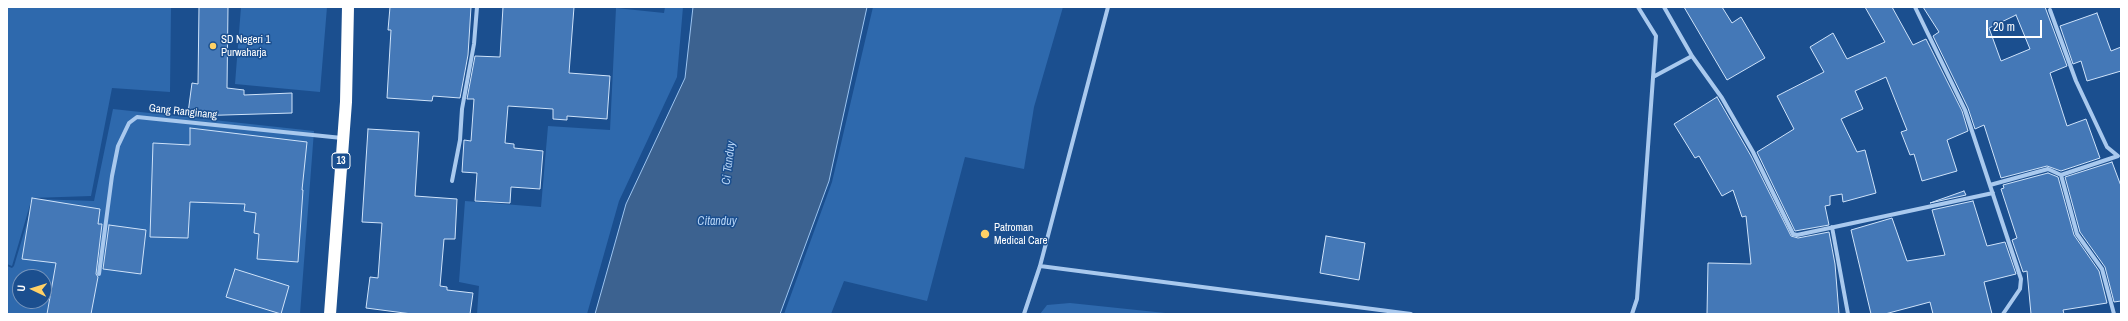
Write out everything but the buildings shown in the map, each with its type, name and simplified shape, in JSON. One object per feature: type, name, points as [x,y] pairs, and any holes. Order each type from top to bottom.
[{"type":"highway","name":"13","points":[[330,314],[343,138],[348,7]]},
{"type":"street","points":[[452,181],[460,140],[462,109],[474,44],[477,7]]},
{"type":"street","points":[[1024,314],[1040,266],[1108,7]]},
{"type":"street","points":[[1632,314],[1637,299],[1656,36],[1638,7]]},
{"type":"street","points":[[1664,7],[1692,56],[1722,98],[1754,152],[1790,231],[1797,235],[1992,193]]},
{"type":"street","points":[[1915,7],[1965,110],[2022,284],[2003,314]]},
{"type":"street","points":[[2050,10],[2076,81],[2107,147],[2119,157]]},
{"type":"street","points":[[1653,77],[1692,56]]},
{"type":"street","name":"Gang Ranginang","points":[[99,274],[112,176],[118,146],[129,123],[137,117],[343,138]]},
{"type":"street","points":[[1990,185],[2048,169],[2061,175],[2119,157]]},
{"type":"street","points":[[2061,175],[2077,234],[2102,269],[2114,314]]},
{"type":"street","points":[[1832,227],[1848,314]]},
{"type":"street","points":[[1040,266],[1411,314]]},
{"type":"shaded area","points":[[7,7],[171,7],[170,92],[112,88],[91,196],[32,198],[12,266],[7,264]]},
{"type":"shaded area","points":[[241,7],[327,7],[320,92],[235,84]]},
{"type":"shaded area","points":[[665,7],[683,7],[677,77],[619,201],[587,314],[477,314],[479,286],[459,282],[465,201],[541,207],[548,126],[610,130],[616,8],[664,13]]},
{"type":"shaded area","points":[[873,7],[1063,7],[1034,107],[1024,169],[965,157],[927,301],[844,281],[831,314],[784,314],[832,182]]},
{"type":"shaded area","points":[[113,109],[314,131],[300,314],[7,314],[7,266],[12,268],[14,266],[34,199],[94,201]]},
{"type":"shaded area","points":[[1070,303],[1175,314],[1040,314],[1047,305]]},
{"type":"water","name":"Citanduy","points":[[693,7],[867,7],[829,181],[780,314],[595,314],[626,204],[685,78]]},
{"type":"place","name":"SD Negeri 1 Purwaharja","points":[[213,46]]},
{"type":"place","name":"Patroman Medical Care","points":[[985,234]]},
{"type":"water label","name":"Ci Tanduy","points":[[729,163]]}]
